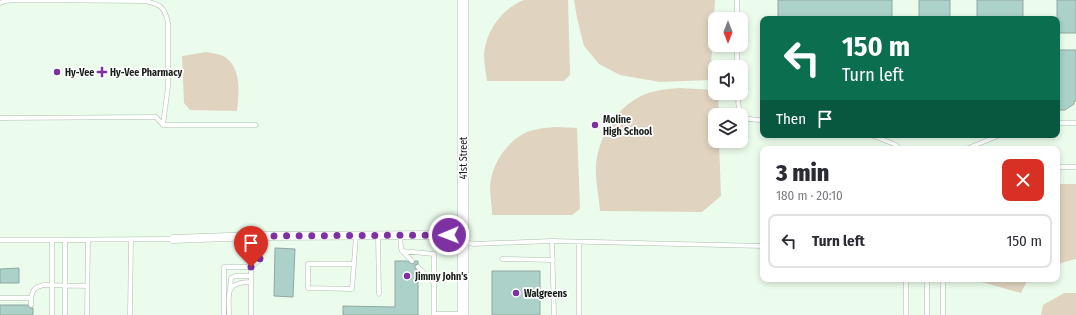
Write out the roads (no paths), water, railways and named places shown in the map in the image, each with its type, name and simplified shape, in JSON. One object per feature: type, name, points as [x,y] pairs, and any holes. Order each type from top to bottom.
[{"type":"street","name":"41st Street","points":[[463,0],[463,315]]},
{"type":"street","points":[[173,239],[259,236],[449,235],[463,240]]},
{"type":"lane","points":[[0,3],[18,0],[145,1],[157,4],[166,13],[168,23],[168,88],[163,125]]},
{"type":"lane","points":[[737,0],[737,12]]},
{"type":"lane","points":[[738,100],[738,109],[743,117],[750,120],[760,120]]},
{"type":"lane","points":[[0,118],[156,117],[163,125],[256,125]]},
{"type":"lane","points":[[1060,123],[1076,122]]},
{"type":"lane","points":[[879,138],[897,146]]},
{"type":"lane","points":[[973,146],[993,138]]},
{"type":"lane","points":[[1060,167],[1076,167]]},
{"type":"lane","points":[[378,235],[379,294]]},
{"type":"lane","points":[[400,235],[402,251],[412,261]]},
{"type":"lane","points":[[224,315],[224,267],[251,267],[260,260],[259,236]]},
{"type":"lane","points":[[354,264],[308,264],[308,288],[352,289],[354,264],[356,236]]},
{"type":"lane","points":[[0,240],[173,239]]},
{"type":"lane","points":[[52,240],[52,315]]},
{"type":"lane","points":[[65,240],[65,315]]},
{"type":"lane","points":[[87,315],[88,240]]},
{"type":"lane","points":[[130,315],[131,240]]},
{"type":"lane","points":[[463,240],[473,244],[552,241],[760,246]]},
{"type":"lane","points":[[552,241],[554,315]]},
{"type":"lane","points":[[578,315],[579,242]]},
{"type":"lane","points":[[402,251],[434,254],[434,314],[463,315]]},
{"type":"lane","points":[[502,259],[553,260]]},
{"type":"lane","points":[[250,315],[251,267]]},
{"type":"lane","points":[[418,267],[434,283]]},
{"type":"lane","points":[[229,315],[231,278],[235,276],[251,276]]},
{"type":"lane","points":[[230,291],[233,285],[239,282],[251,282]]},
{"type":"lane","points":[[906,282],[906,315]]},
{"type":"lane","points":[[927,282],[927,315]]},
{"type":"lane","points":[[943,282],[943,315]]},
{"type":"lane","points":[[31,305],[33,290],[36,286],[87,286]]},
{"type":"lane","points":[[0,298],[31,298]]},
{"type":"place","name":"Hy-Vee","points":[[57,72]]},
{"type":"place","name":"Hy-Vee Pharmacy","points":[[102,72]]},
{"type":"place","name":"Moline High School","points":[[595,125]]},
{"type":"place","name":"Jimmy John's","points":[[407,276]]},
{"type":"place","name":"Walgreens","points":[[516,293]]}]
